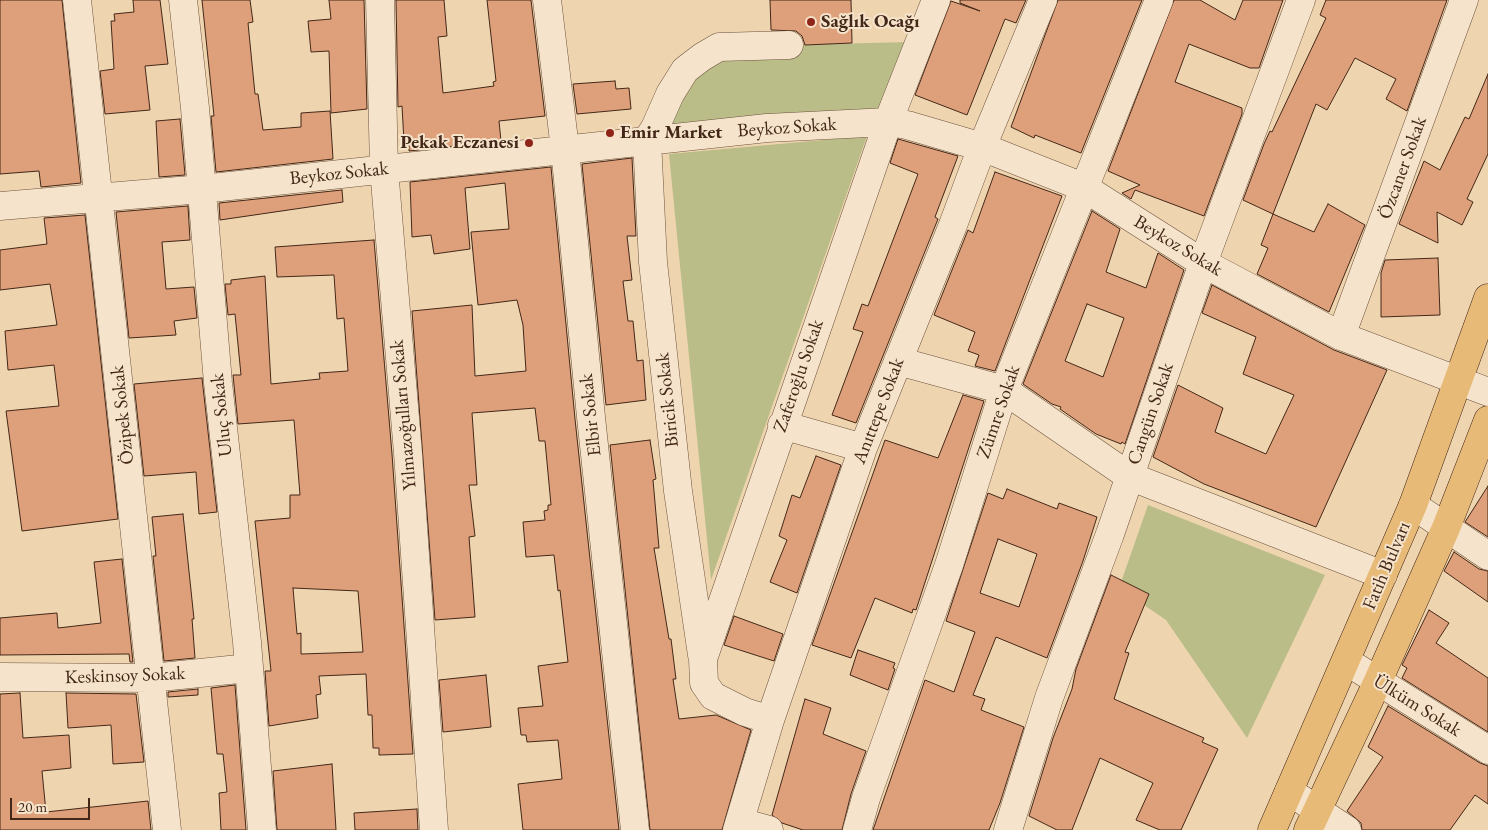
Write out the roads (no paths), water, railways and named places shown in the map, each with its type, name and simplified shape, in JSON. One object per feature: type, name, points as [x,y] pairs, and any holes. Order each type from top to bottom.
[{"type":"main road","name":"Fatih Bulvarı","points":[[1272,830],[1413,506],[1488,298]]},
{"type":"main road","points":[[1312,820],[1378,681],[1446,528],[1488,420]]},
{"type":"street","name":"Özipek Sokak","points":[[77,0],[100,198],[166,830]]},
{"type":"street","name":"Uluç Sokak","points":[[183,0],[202,189],[218,383],[249,668],[262,830]]},
{"type":"street","name":"Yılmazoğulları Sokak","points":[[380,0],[384,169],[408,453],[434,830]]},
{"type":"street","name":"Elbir Sokak","points":[[547,0],[566,149],[591,417],[635,830]]},
{"type":"street","name":"Zaferoğlu Sokak","points":[[770,720],[745,712],[713,696],[704,683],[703,659],[782,425],[888,122],[936,0]]},
{"type":"street","name":"Anıttepe Sokak","points":[[739,826],[770,720],[863,448],[953,225],[982,147],[1043,0]]},
{"type":"street","name":"Zümre Sokak","points":[[858,830],[866,798],[949,564],[1004,390],[1083,187],[1159,0]]},
{"type":"street","name":"Cangün Sokak","points":[[1008,830],[1049,698],[1203,263],[1301,0]]},
{"type":"street","name":"Özcaner Sokak","points":[[1342,336],[1464,0]]},
{"type":"street","points":[[647,140],[656,128],[670,94],[685,70],[702,57],[720,47],[788,45]]},
{"type":"street","name":"Beykoz Sokak","points":[[0,206],[202,189],[767,128],[888,122],[907,125],[982,147],[1083,187],[1203,263],[1342,336],[1458,378],[1488,392]]},
{"type":"street","name":"Biricik Sokak","points":[[647,140],[648,188],[657,301],[678,491],[703,659]]},
{"type":"street","points":[[898,361],[1004,390],[1129,476],[1383,574]]},
{"type":"street","points":[[782,425],[863,448]]},
{"type":"street","points":[[1413,506],[1488,556]]},
{"type":"street","name":"Ülküm Sokak","points":[[1346,661],[1488,750]]},
{"type":"street","name":"Keskinsoy Sokak","points":[[0,677],[151,678],[249,668]]},
{"type":"street","points":[[1289,791],[1312,820],[1348,830]]},
{"type":"street","points":[[739,826],[770,830]]},
{"type":"place","name":"Sağlık Ocağı","points":[[811,22]]},
{"type":"place","name":"Emir Market","points":[[610,133]]},
{"type":"place","name":"Pekak Eczanesi","points":[[529,143]]}]
